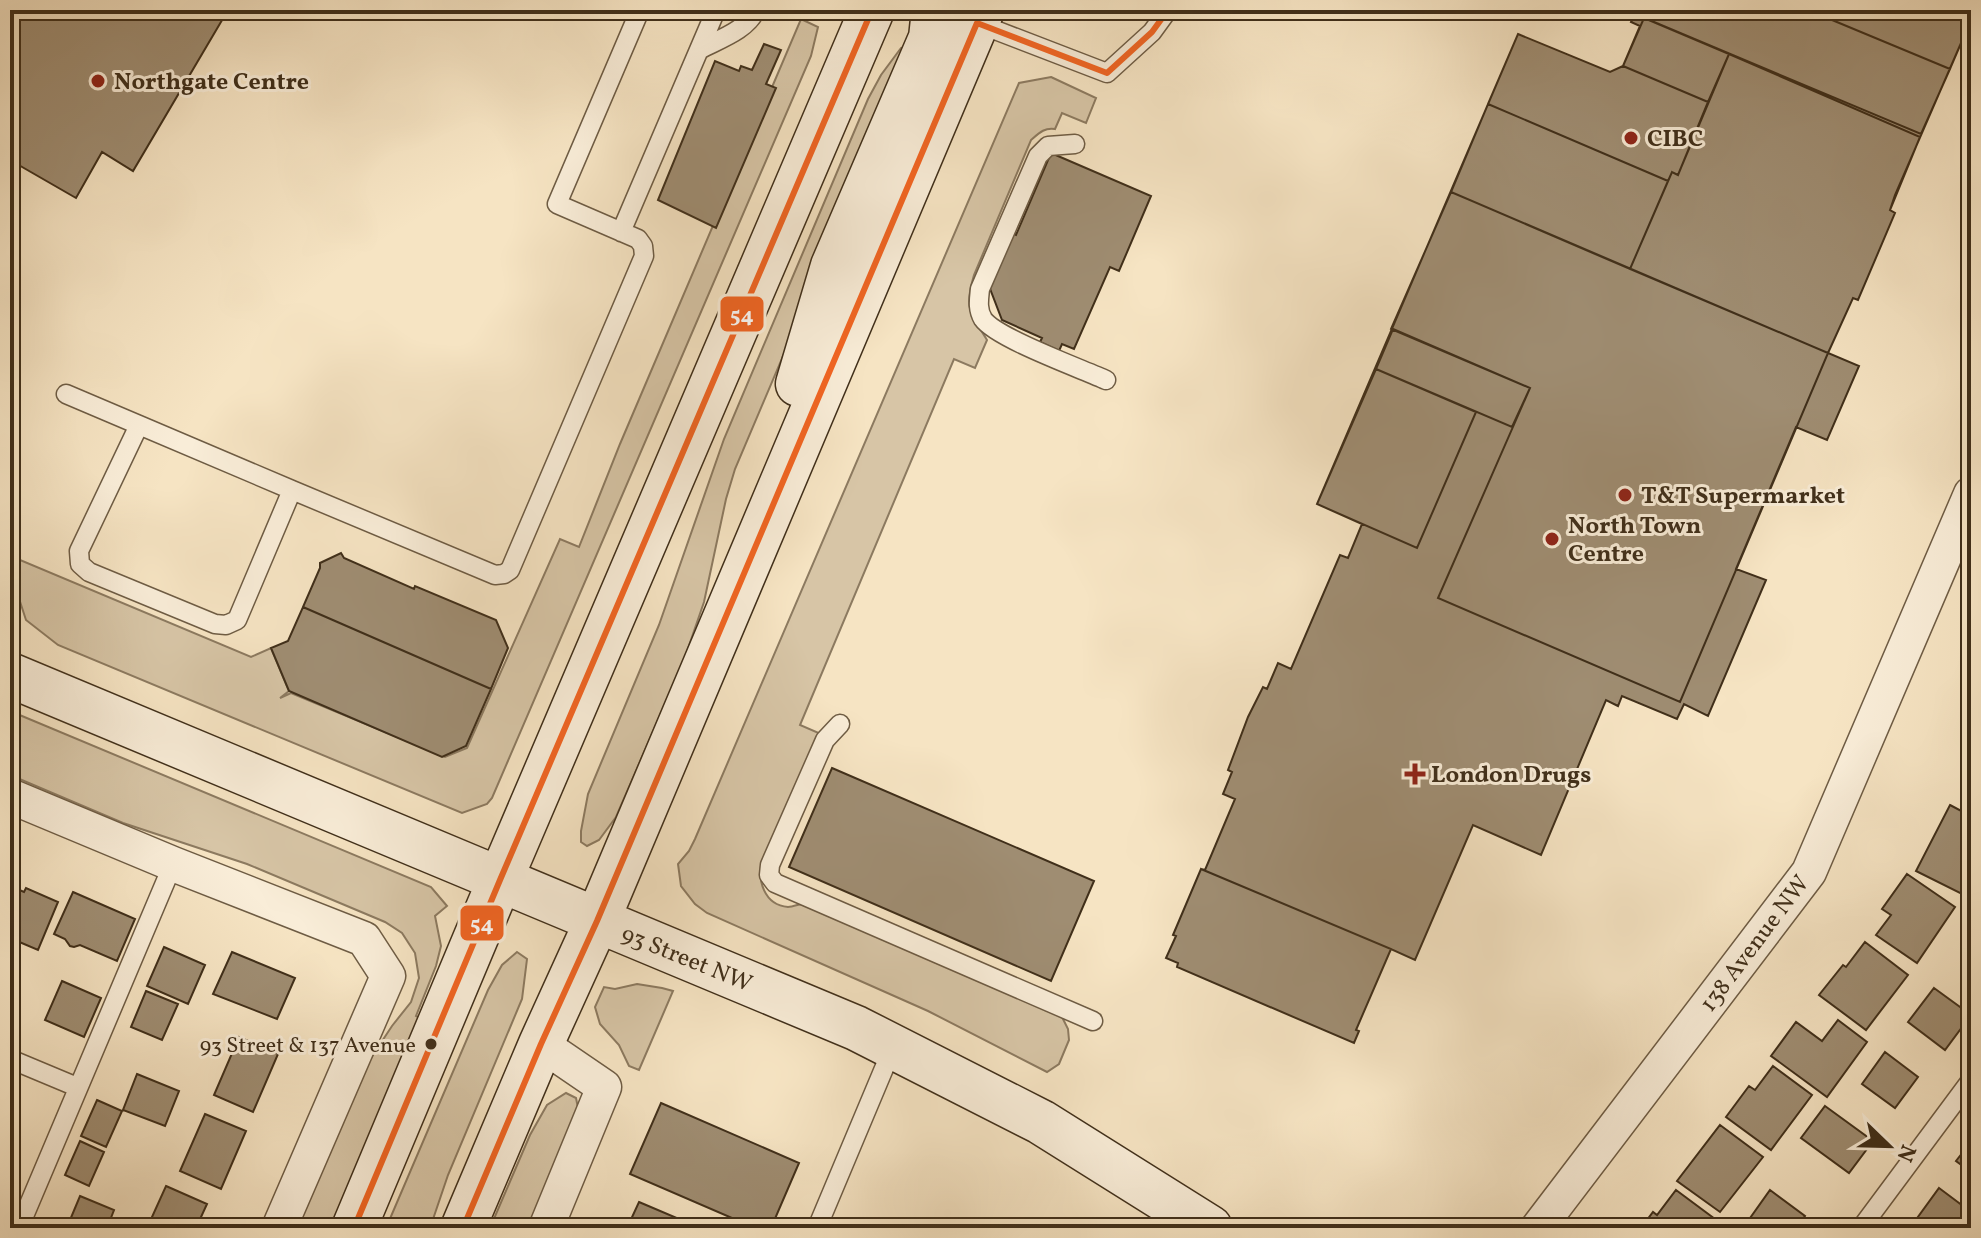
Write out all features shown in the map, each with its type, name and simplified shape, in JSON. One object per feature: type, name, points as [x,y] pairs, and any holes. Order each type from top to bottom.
[{"type":"main road","points":[[354,1228],[872,10]]},
{"type":"main road","points":[[737,590],[833,266],[931,38],[934,10]]},
{"type":"main road","points":[[463,1228],[737,590],[976,14]]},
{"type":"main road","name":"93 Street NW","points":[[10,675],[856,1028],[1041,1122],[1210,1228]]},
{"type":"street","name":"138 Avenue NW","points":[[1538,1228],[1809,872],[1971,494]]},
{"type":"street","points":[[10,796],[364,939],[388,976],[279,1228]]},
{"type":"street","points":[[541,1044],[604,1087],[546,1228]]},
{"type":"lane","points":[[66,394],[495,575],[510,570],[644,256],[638,239],[557,204],[640,10]]},
{"type":"lane","points":[[621,232],[716,10]]},
{"type":"lane","points":[[699,50],[742,28],[753,18],[756,10]]},
{"type":"lane","points":[[976,14],[1107,73],[1152,32],[1168,10]]},
{"type":"lane","points":[[1075,144],[1048,146],[1038,156],[980,289],[978,304],[992,328],[1010,339],[1106,380]]},
{"type":"lane","points":[[139,425],[79,551],[80,564],[89,572],[215,624],[226,625],[237,620],[292,490]]},
{"type":"lane","points":[[840,724],[825,740],[770,865],[769,875],[775,883],[1093,1021]]},
{"type":"lane","points":[[19,1228],[173,864]]},
{"type":"lane","points":[[817,1228],[893,1047]]},
{"type":"lane","points":[[10,1059],[77,1087]]},
{"type":"lane","points":[[1861,1228],[1971,1080]]},
{"type":"shaded area","points":[[801,19],[818,27],[811,56],[487,804],[462,813],[58,645],[26,620],[13,580],[13,557],[251,657],[271,648],[289,691],[280,698],[291,693],[445,757],[467,748],[560,539],[579,547]]},
{"type":"shaded area","points":[[907,46],[911,55],[735,469],[704,602],[684,660],[616,817],[599,840],[587,846],[581,842],[581,831],[588,794],[659,625],[724,439],[868,99],[881,75],[901,48]]},
{"type":"shaded area","points":[[1051,77],[1096,98],[1086,123],[1062,113],[1055,129],[1045,130],[1031,140],[971,286],[970,309],[987,340],[975,368],[954,359],[800,725],[821,734],[762,861],[761,876],[764,890],[773,902],[790,907],[801,904],[1062,1017],[1069,1040],[1059,1064],[1047,1072],[928,1011],[707,913],[695,904],[681,886],[678,864],[695,839],[1019,83]]},
{"type":"shaded area","points":[[10,711],[431,887],[447,906],[435,916],[441,946],[416,1016],[426,1021],[338,1228],[296,1228],[365,1067],[411,1002],[419,978],[415,953],[402,933],[385,922],[247,864],[123,823],[10,775]]},
{"type":"shaded area","points":[[517,952],[527,959],[522,999],[448,1175],[430,1228],[386,1228],[488,990],[502,965]]},
{"type":"shaded area","points":[[637,984],[673,991],[639,1070],[629,1066],[619,1045],[600,1024],[595,1007],[604,987],[615,989]]},
{"type":"shaded area","points":[[566,1093],[576,1098],[579,1113],[537,1228],[490,1228],[530,1135],[547,1105]]},
{"type":"building","name":"Northgate Centre","points":[[10,10],[228,10],[133,171],[102,152],[76,198],[10,160]]},
{"type":"building","name":"North Town Centre","points":[[1637,10],[1971,10],[1971,20],[1895,195],[1890,210],[1895,213],[1858,300],[1853,298],[1828,353],[1859,366],[1827,440],[1796,427],[1736,569],[1766,580],[1708,716],[1684,704],[1677,719],[1622,696],[1618,706],[1606,700],[1541,855],[1473,825],[1415,960],[1391,949],[1356,1030],[1359,1031],[1354,1043],[1177,967],[1178,963],[1166,958],[1201,869],[1205,870],[1235,799],[1223,794],[1232,772],[1228,770],[1248,717],[1263,687],[1267,689],[1278,663],[1291,669],[1340,555],[1348,558],[1362,524],[1317,504],[1518,34],[1610,72],[1623,66],[1640,26],[1631,22]]},
{"type":"building","points":[[1637,10],[1808,10],[1950,69],[1921,134],[1635,14]]},
{"type":"building","points":[[1808,10],[1971,10],[1971,20],[1950,69]]},
{"type":"building","points":[[1644,18],[1729,54],[1708,102],[1623,66]]},
{"type":"building","name":"CIBC","points":[[1518,34],[1610,72],[1623,66],[1708,102],[1678,175],[1672,172],[1668,181],[1488,104]]},
{"type":"building","points":[[764,44],[781,50],[766,84],[776,88],[716,228],[658,200],[715,61],[739,71],[741,66],[752,70]]},
{"type":"building","points":[[1729,54],[1920,137],[1890,210],[1895,213],[1858,300],[1853,298],[1828,353],[1630,269],[1672,172],[1678,175]]},
{"type":"building","points":[[1488,104],[1668,181],[1630,269],[1451,192]]},
{"type":"building","points":[[1051,153],[1151,196],[1119,271],[1110,267],[1074,349],[1062,344],[1059,351],[1040,342],[1042,338],[1002,320],[989,286],[1012,233],[1016,235]]},
{"type":"building","name":"T&T Supermarket","points":[[1451,192],[1828,353],[1680,702],[1438,598],[1530,388],[1391,329]]},
{"type":"building","points":[[1393,329],[1530,388],[1512,427],[1376,369]]},
{"type":"building","points":[[1376,369],[1476,412],[1417,548],[1317,504]]},
{"type":"building","points":[[341,553],[344,558],[414,589],[415,586],[496,620],[508,648],[491,689],[303,607],[320,563]]},
{"type":"building","points":[[303,607],[491,689],[466,746],[442,757],[289,691],[271,648],[288,641]]},
{"type":"building","points":[[1971,751],[1971,772],[1963,769]]},
{"type":"building","points":[[832,768],[1094,881],[1051,981],[789,867]]},
{"type":"building","points":[[1950,805],[1971,816],[1971,881],[1964,895],[1916,871]]},
{"type":"building","points":[[1201,869],[1391,949],[1356,1030],[1359,1031],[1354,1043],[1177,967],[1178,963],[1166,958]]},
{"type":"building","points":[[1907,874],[1955,907],[1917,963],[1876,935],[1891,915],[1882,909]]},
{"type":"building","points":[[10,886],[24,892],[26,888],[58,902],[38,950],[10,938]]},
{"type":"building","points":[[73,892],[135,919],[117,961],[80,945],[70,946],[65,939],[54,934]]},
{"type":"building","points":[[1865,942],[1908,975],[1866,1030],[1819,995]]},
{"type":"building","points":[[164,947],[205,965],[188,1004],[147,986]]},
{"type":"building","points":[[232,952],[295,978],[277,1019],[213,994]]},
{"type":"building","points":[[62,981],[101,998],[84,1037],[45,1020]]},
{"type":"building","points":[[1934,988],[1971,1015],[1945,1050],[1908,1022]]},
{"type":"building","points":[[146,991],[178,1004],[162,1040],[131,1027]]},
{"type":"building","points":[[1838,1020],[1867,1042],[1827,1097],[1771,1056],[1796,1022],[1822,1041]]},
{"type":"building","points":[[239,1037],[278,1054],[253,1112],[214,1095]]},
{"type":"building","points":[[1885,1052],[1918,1077],[1895,1108],[1862,1084]]},
{"type":"building","points":[[1773,1066],[1812,1095],[1771,1150],[1726,1117],[1749,1086],[1755,1090]]},
{"type":"building","points":[[137,1074],[179,1091],[165,1126],[123,1110]]},
{"type":"building","points":[[97,1100],[122,1111],[106,1147],[81,1136]]},
{"type":"building","points":[[661,1103],[799,1163],[771,1228],[755,1228],[630,1174]]},
{"type":"building","points":[[1825,1106],[1873,1141],[1849,1173],[1801,1138]]},
{"type":"building","points":[[205,1114],[246,1131],[221,1189],[180,1171]]},
{"type":"building","points":[[1720,1125],[1763,1157],[1720,1212],[1677,1181]]},
{"type":"building","points":[[80,1141],[104,1152],[89,1186],[65,1175]]},
{"type":"building","points":[[1971,1142],[1971,1172],[1956,1161]]},
{"type":"building","points":[[166,1186],[207,1204],[196,1228],[147,1228]]},
{"type":"building","points":[[1939,1188],[1971,1212],[1961,1228],[1925,1228],[1915,1221]]},
{"type":"building","points":[[1676,1190],[1719,1222],[1715,1228],[1641,1228],[1653,1212],[1657,1215]]},
{"type":"building","points":[[1770,1190],[1805,1216],[1796,1228],[1743,1228]]},
{"type":"building","points":[[80,1196],[114,1210],[107,1228],[89,1228],[70,1220]]},
{"type":"building","points":[[639,1202],[691,1224],[690,1228],[627,1228]]},
{"type":"building","points":[[882,1220],[896,1228],[877,1228]]},
{"type":"transit line","name":"54","points":[[354,1228],[872,10]]},
{"type":"transit line","name":"54","points":[[463,1228],[597,921],[977,23],[1107,73],[1152,32],[1168,10]]},
{"type":"place","name":"Northgate Centre","points":[[98,81]]},
{"type":"place","name":"CIBC","points":[[1631,138]]},
{"type":"place","name":"T&T Supermarket","points":[[1625,495]]},
{"type":"place","name":"North Town Centre","points":[[1552,539]]},
{"type":"place","name":"London Drugs","points":[[1415,774]]},
{"type":"place","name":"93 Street & 137 Avenue","points":[[431,1044]]}]
